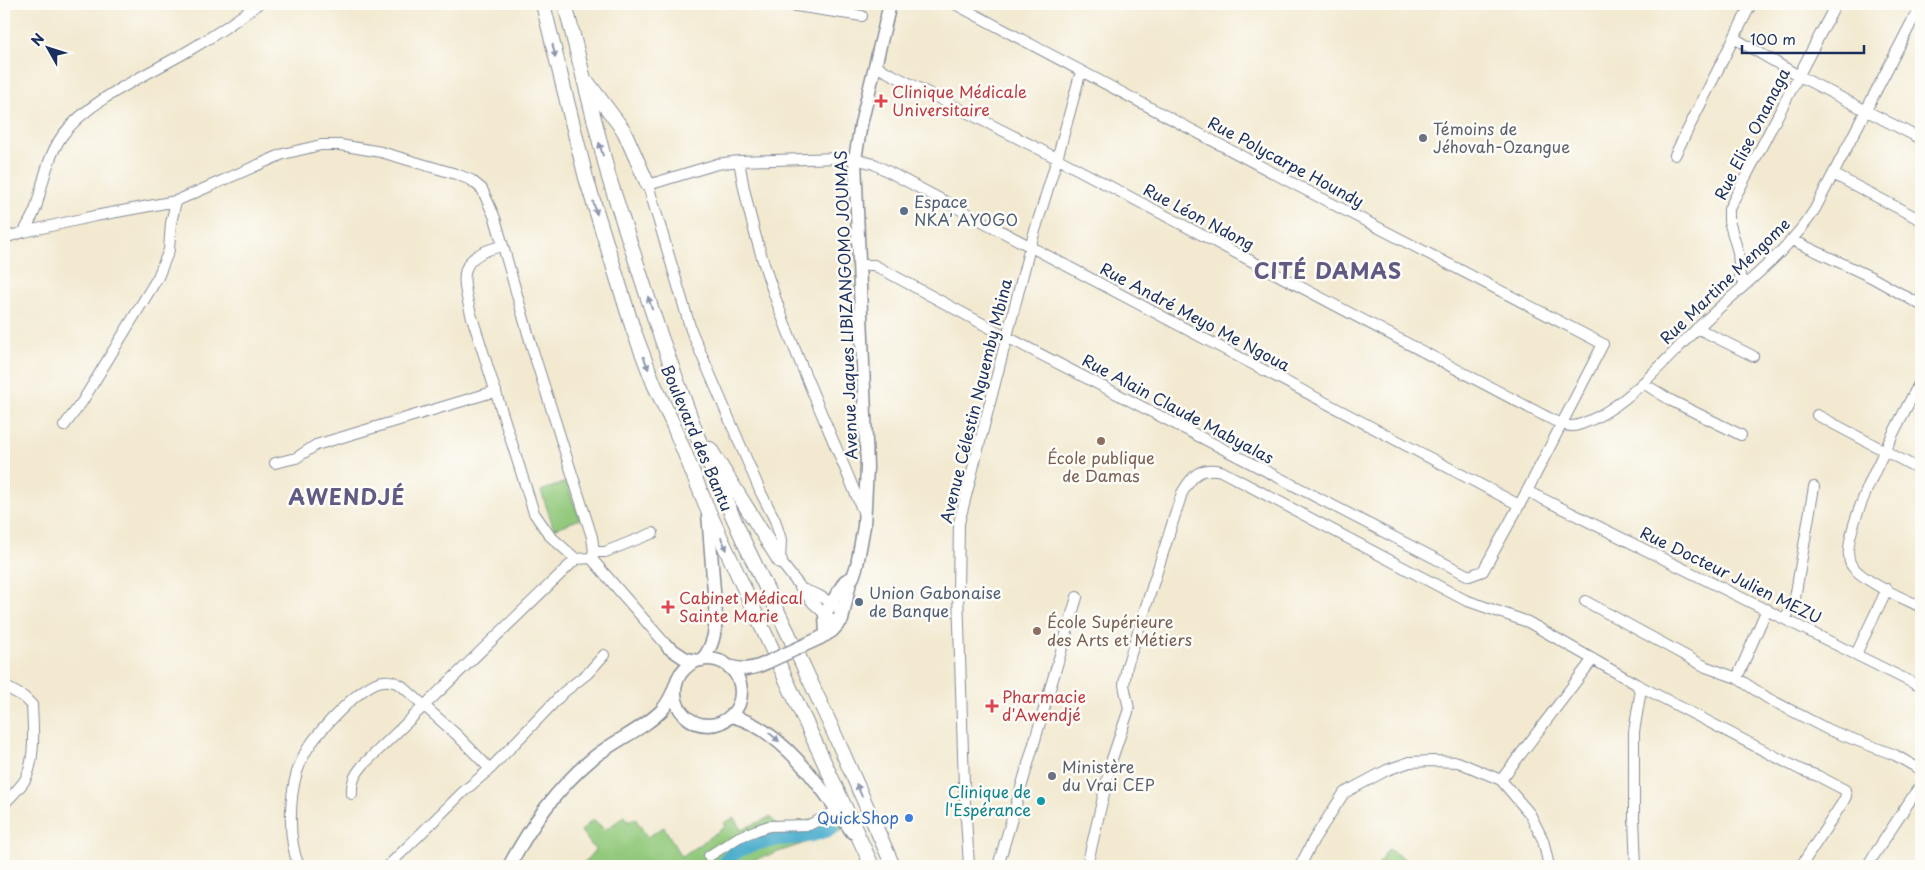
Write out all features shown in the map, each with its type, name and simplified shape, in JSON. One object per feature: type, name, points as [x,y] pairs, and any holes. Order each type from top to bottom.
[{"type":"highway","name":"Boulevard des Bantu","points":[[543,4],[577,149],[616,276],[654,384],[708,510],[862,848],[872,866]]},
{"type":"highway","name":"Boulevard des Bantu","points":[[565,4],[609,178],[658,330],[698,438],[745,544],[826,714],[893,866]]},
{"type":"highway","points":[[585,79],[624,131],[648,185]]},
{"type":"highway","points":[[698,438],[706,444],[780,561]]},
{"type":"main road","name":"Avenue Jaques LIBIZANGOMO JOUMAS","points":[[841,621],[850,582],[854,577],[861,548],[865,517],[867,468],[855,159],[860,124],[890,4]]},
{"type":"main road","points":[[509,866],[527,832],[540,813],[571,778],[594,757],[652,719],[664,708],[677,681],[690,664],[699,660],[712,643],[715,634],[716,616],[708,510]]},
{"type":"main road","points":[[823,637],[828,608],[845,581],[854,577]]},
{"type":"main road","points":[[668,647],[686,659],[713,659],[742,670],[762,665],[823,637],[841,621]]},
{"type":"main road","points":[[668,647],[676,660],[677,705],[688,719]]},
{"type":"main road","points":[[652,719],[668,716],[688,719],[706,725],[723,721],[736,710],[745,682],[762,665]]},
{"type":"main road","points":[[728,666],[738,678],[741,694]]},
{"type":"main road","points":[[731,716],[745,719],[774,736],[797,759],[837,811],[862,848]]},
{"type":"street","points":[[24,232],[37,206],[40,188],[53,153],[61,137],[75,121],[93,106],[189,50],[258,4]]},
{"type":"street","points":[[784,4],[862,16]]},
{"type":"street","name":"Rue Polycarpe Houndy","points":[[955,4],[1603,344],[1561,424]]},
{"type":"street","points":[[1675,155],[1751,4]]},
{"type":"street","name":"Rue Elise Onanaga","points":[[1744,284],[1740,277],[1738,252],[1729,221],[1729,209],[1836,4]]},
{"type":"street","name":"Rue Martine Mengome","points":[[1561,424],[1569,427],[1577,426],[1595,418],[1643,383],[1697,328],[1792,240],[1807,222],[1921,4]]},
{"type":"street","points":[[1734,38],[1799,76],[1921,139]]},
{"type":"street","name":"Rue Léon Ndong","points":[[875,66],[1057,159],[1561,424]]},
{"type":"street","name":"Avenue Célestin Nguemby Mbina","points":[[969,866],[964,785],[958,535],[963,505],[1030,246],[1057,159],[1080,71]]},
{"type":"street","points":[[6,238],[24,232],[96,216],[176,201],[283,154],[320,145],[340,145],[381,152],[456,174],[470,180],[482,189],[488,200],[533,351],[592,537],[592,555],[668,647]]},
{"type":"street","name":"Rue André Meyo Me Ngoua","points":[[648,185],[717,164],[739,161],[839,158],[855,159],[874,164],[1519,505]]},
{"type":"street","points":[[739,161],[755,232],[771,290],[790,340],[865,517]]},
{"type":"street","points":[[1833,174],[1921,220]]},
{"type":"street","points":[[648,185],[691,330],[761,493],[775,520],[781,540],[780,561],[805,590],[818,595],[828,608],[839,608],[841,621]]},
{"type":"street","points":[[64,426],[82,402],[158,277],[169,250],[172,231],[171,223],[176,201]]},
{"type":"street","points":[[1792,240],[1871,277],[1921,304]]},
{"type":"street","points":[[502,246],[484,251],[475,256],[465,271],[463,282],[471,314],[534,513],[550,536],[576,559]]},
{"type":"street","name":"Rue Alain Claude Mabyalas","points":[[859,265],[874,265],[1007,337],[1469,576],[1483,571],[1519,505]]},
{"type":"street","points":[[1697,328],[1753,356]]},
{"type":"street","points":[[1643,383],[1672,401],[1741,435]]},
{"type":"street","points":[[1920,387],[1867,486],[1848,554],[1852,566],[1886,590],[1921,608]]},
{"type":"street","points":[[275,463],[296,458],[316,445],[496,391]]},
{"type":"street","points":[[1817,415],[1921,470]]},
{"type":"street","points":[[1519,505],[1561,424]]},
{"type":"street","points":[[1087,866],[1112,759],[1129,709],[1124,684],[1127,666],[1182,493],[1189,481],[1200,472],[1210,469],[1221,471],[1465,600],[1528,622],[1696,717],[1845,790],[1846,796],[1843,802],[1801,866]]},
{"type":"street","points":[[1786,618],[1795,598],[1814,487]]},
{"type":"street","name":"Rue Docteur Julien MEZU","points":[[1527,491],[1786,618],[1921,687]]},
{"type":"street","points":[[762,530],[775,520]]},
{"type":"street","points":[[352,794],[351,786],[354,775],[576,559],[605,552],[653,534]]},
{"type":"street","points":[[1856,654],[1886,590]]},
{"type":"street","points":[[998,866],[1077,597]]},
{"type":"street","points":[[1585,601],[1706,667],[1737,678],[1769,699],[1829,730],[1895,754],[1921,770]]},
{"type":"street","points":[[1737,678],[1767,609]]},
{"type":"street","points":[[388,866],[463,792],[490,769],[564,692],[588,673],[604,655]]},
{"type":"street","points":[[1501,780],[1593,658]]},
{"type":"street","points":[[299,866],[295,857],[292,839],[295,784],[302,760],[313,740],[366,688],[382,681],[396,682],[458,735],[490,769]]},
{"type":"street","points":[[1636,684],[1640,695],[1634,732],[1636,866]]},
{"type":"street","points":[[4,686],[32,705],[31,758],[25,780],[4,804]]},
{"type":"street","points":[[1300,866],[1314,839],[1344,793],[1387,770],[1410,762],[1458,762],[1501,780],[1530,814],[1543,840],[1549,866]]},
{"type":"street","points":[[1867,866],[1921,784]]},
{"type":"street","points":[[709,856],[739,837],[757,830],[769,826],[809,825],[837,811]]},
{"type":"green space","points":[[566,482],[580,519],[554,529],[541,491]]},
{"type":"green space","points":[[832,812],[844,830],[736,866],[582,865],[595,850],[581,831],[593,819],[605,830],[625,816],[628,822],[635,818],[647,837],[664,827],[681,857],[726,826],[724,823],[734,818],[741,830],[770,817],[782,831]]},
{"type":"green space","points":[[1388,849],[1417,866],[1377,866]]},
{"type":"waterway","points":[[721,866],[736,852],[750,845],[808,835],[831,828]]},
{"type":"place","name":"Clinique Médicale Universitaire","points":[[881,101]]},
{"type":"place","name":"Témoins de Jéhovah-Ozangue","points":[[1423,138]]},
{"type":"place","name":"Espace NKA' AYOGO","points":[[904,211]]},
{"type":"place","name":"École publique de Damas","points":[[1101,441]]},
{"type":"place","name":"Union Gabonaise de Banque","points":[[859,602]]},
{"type":"place","name":"Cabinet Médical Sainte Marie","points":[[668,607]]},
{"type":"place","name":"École Supérieure des Arts et Métiers","points":[[1037,631]]},
{"type":"place","name":"Pharmacie d'Awendjé","points":[[992,706]]},
{"type":"place","name":"Ministère du Vrai CEP","points":[[1052,776]]},
{"type":"place","name":"Clinique de l'Espérance","points":[[1041,801]]},
{"type":"place","name":"QuickShop","points":[[909,818]]},
{"type":"district","name":"CITÉ DAMAS","points":[[1328,272]]},
{"type":"district","name":"AWENDJÉ","points":[[347,498]]}]
